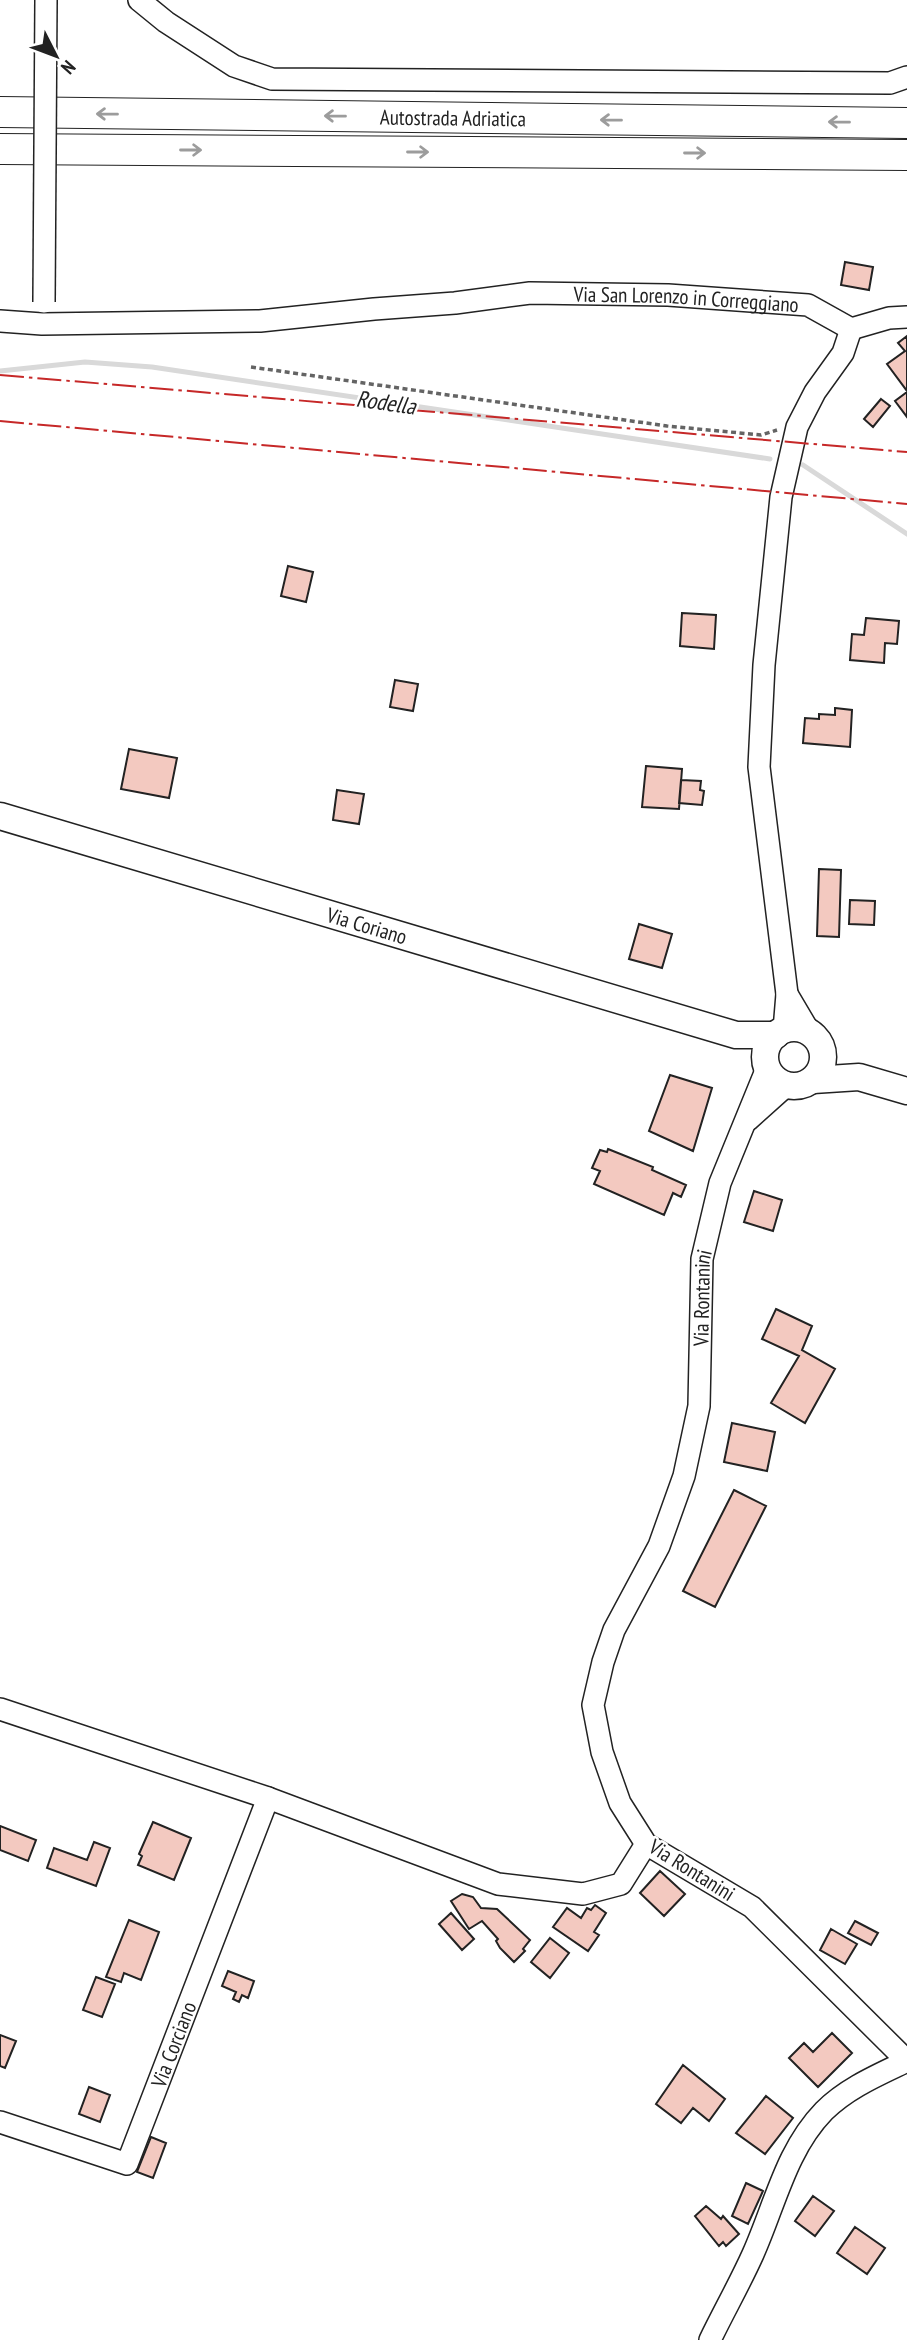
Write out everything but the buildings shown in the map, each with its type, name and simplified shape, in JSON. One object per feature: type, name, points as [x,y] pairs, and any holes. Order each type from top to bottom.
[{"type":"highway","name":"Autostrada Adriatica","points":[[0,113],[907,123]]},
{"type":"highway","name":"Autostrada Adriatica","points":[[0,149],[907,155]]},
{"type":"main road","name":"Via Coriano","points":[[0,816],[773,1048]]},
{"type":"main road","points":[[859,1077],[816,1040],[792,1028],[773,1048],[772,1076],[800,1082],[859,1077],[907,1091]]},
{"type":"main road","points":[[800,1082],[822,1064],[816,1040]]},
{"type":"street","points":[[42,324],[46,0]]},
{"type":"street","points":[[139,0],[166,22],[234,66],[272,79],[890,83],[907,77]]},
{"type":"street","name":"Via San Lorenzo in Correggiano","points":[[0,321],[42,324],[260,321],[456,303],[530,293],[668,295],[808,305],[851,329]]},
{"type":"street","points":[[773,1048],[787,994],[759,767],[764,665],[781,497],[799,423],[815,392],[844,352],[851,329],[889,318],[907,317]]},
{"type":"street","points":[[787,994],[816,1040]]},
{"type":"street","name":"Via Rontanini","points":[[710,2340],[753,2253],[793,2154],[804,2134],[825,2109],[852,2089],[907,2061],[752,1907],[646,1844],[620,1803],[602,1752],[593,1705],[614,1630],[659,1546],[684,1476],[699,1406],[702,1259],[720,1183],[773,1048]]},
{"type":"street","name":"Via Rontanini","points":[[744,1124],[800,1082]]},
{"type":"street","points":[[0,1709],[268,1798],[498,1884],[583,1894],[621,1884],[646,1844]]},
{"type":"street","name":"Via Corciano","points":[[0,2122],[127,2164],[268,1798]]},
{"type":"path","points":[[251,367],[667,426],[761,435],[799,423]]},
{"type":"waterway","name":"Rodella","points":[[0,371],[85,362],[152,367],[770,459]]},
{"type":"waterway","name":"Rodella","points":[[803,465],[907,534]]},
{"type":"power","points":[[0,375],[907,452]]},
{"type":"power","points":[[0,421],[907,504]]}]
